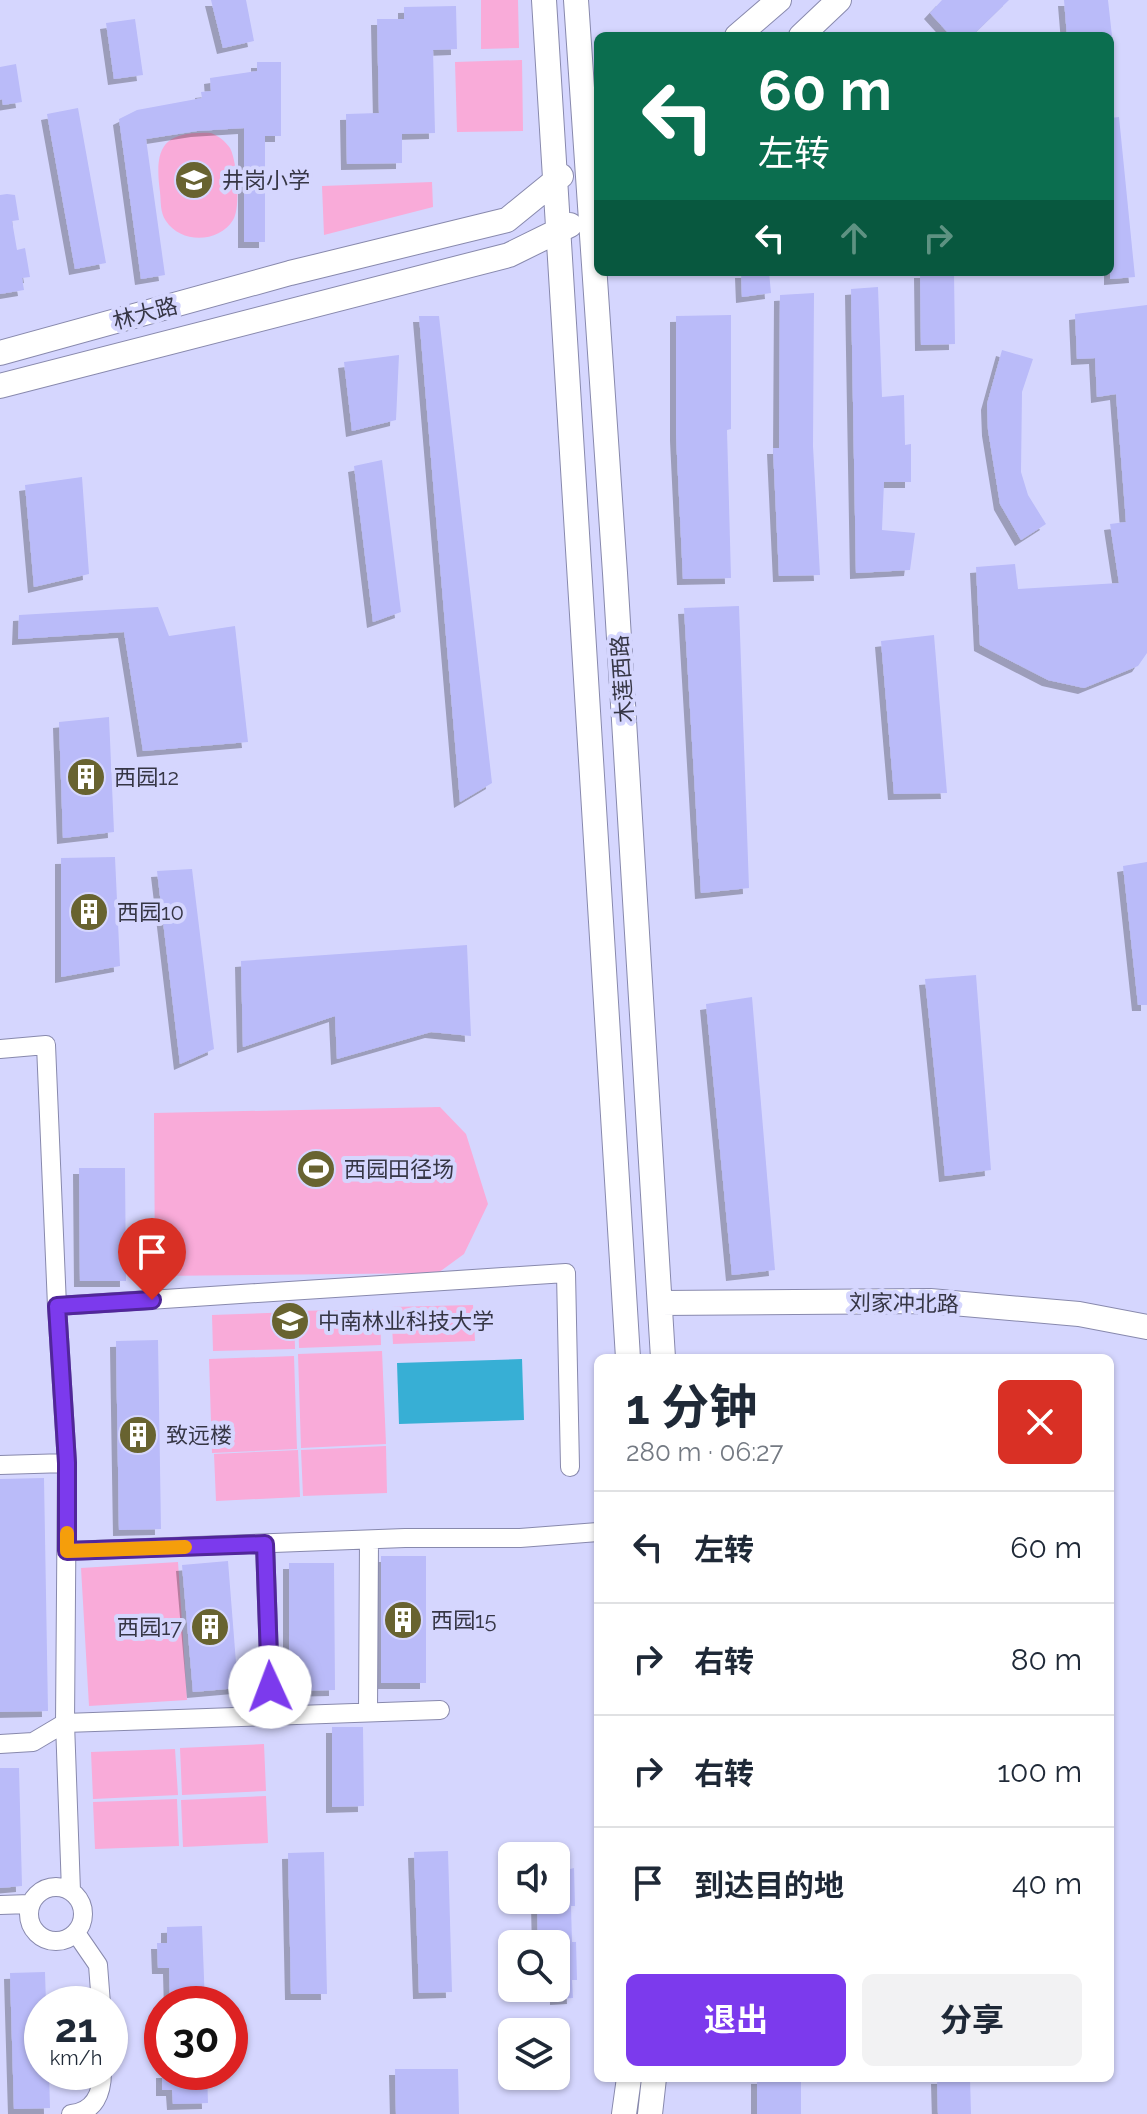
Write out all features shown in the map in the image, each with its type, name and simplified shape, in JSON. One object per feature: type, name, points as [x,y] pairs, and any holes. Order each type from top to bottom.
[{"type":"main road","name":"木莲西路","points":[[544,0],[628,1354]]},
{"type":"main road","name":"木莲西路","points":[[576,0],[592,152],[594,212]]},
{"type":"main road","points":[[742,32],[779,0]]},
{"type":"main road","points":[[805,32],[839,0]]},
{"type":"main road","name":"林大路","points":[[0,353],[290,273],[507,220],[592,152]]},
{"type":"main road","points":[[0,386],[509,255],[594,212]]},
{"type":"main road","name":"木莲西路","points":[[598,276],[663,1354]]},
{"type":"main road","name":"刘家冲北路","points":[[660,1307],[930,1301],[1079,1314],[1147,1327]]},
{"type":"main road","name":"刘家冲北路","points":[[660,1307],[928,1311],[1083,1326],[1147,1338]]},
{"type":"main road","points":[[624,2114],[628,2082]]},
{"type":"main road","points":[[650,2114],[654,2082]]},
{"type":"street","points":[[0,1049],[46,1045],[67,1463],[65,1723],[71,1891],[82,1907],[83,1917],[76,1933],[60,1941],[42,1938],[30,1924],[30,1904],[35,1896],[52,1886],[71,1891]]},
{"type":"street","points":[[57,1306],[566,1273],[570,1467]]},
{"type":"street","points":[[0,1465],[67,1463]]},
{"type":"street","points":[[67,1551],[520,1538],[594,1532]]},
{"type":"street","points":[[368,1712],[369,1540]]},
{"type":"street","points":[[265,1544],[271,1716]]},
{"type":"street","points":[[0,1744],[33,1742],[65,1723],[440,1710]]},
{"type":"street","points":[[0,1905],[30,1904]]},
{"type":"street","points":[[76,1933],[98,1965],[100,1986]]},
{"type":"street","points":[[71,2114],[82,2113],[95,2102],[101,2090]]},
{"type":"shaded area","points":[[481,0],[518,0],[519,48],[481,49]]},
{"type":"shaded area","points":[[522,60],[523,131],[457,132],[455,62]]},
{"type":"shaded area","points":[[211,133],[230,148],[235,163],[237,206],[227,228],[210,236],[190,237],[173,229],[164,218],[158,176],[161,153],[172,139],[182,135]]},
{"type":"shaded area","points":[[432,182],[433,207],[324,235],[322,186]]},
{"type":"shaded area","name":"西园田径场","points":[[440,1107],[466,1134],[488,1204],[464,1254],[438,1273],[155,1276],[154,1113]]},
{"type":"shaded area","points":[[473,1305],[475,1341],[393,1344],[391,1307]]},
{"type":"shaded area","points":[[380,1309],[381,1345],[299,1348],[298,1311]]},
{"type":"shaded area","points":[[294,1312],[295,1349],[213,1351],[212,1315]]},
{"type":"shaded area","points":[[382,1351],[386,1444],[301,1448],[298,1354]]},
{"type":"shaded area","points":[[294,1356],[297,1449],[212,1453],[209,1359]]},
{"type":"shaded area","points":[[386,1446],[387,1493],[303,1496],[301,1450]]},
{"type":"shaded area","points":[[298,1450],[300,1497],[216,1501],[214,1454]]},
{"type":"shaded area","points":[[178,1562],[187,1700],[89,1706],[81,1568]]},
{"type":"shaded area","points":[[264,1744],[266,1791],[182,1795],[180,1748]]},
{"type":"shaded area","points":[[175,1749],[178,1795],[93,1799],[91,1752]]},
{"type":"shaded area","points":[[266,1796],[268,1843],[183,1847],[181,1800]]},
{"type":"shaded area","points":[[177,1799],[179,1846],[95,1849],[93,1802]]},
{"type":"water","points":[[522,1359],[524,1420],[399,1424],[397,1363]]},
{"type":"building","points":[[211,0],[246,0],[254,41],[223,48]]},
{"type":"building","points":[[942,0],[1009,0],[976,32],[947,32],[930,13]]},
{"type":"building","points":[[1064,0],[1108,0],[1112,32],[1067,32]]},
{"type":"building","points":[[456,6],[457,49],[433,50],[435,133],[402,134],[402,163],[347,164],[346,114],[379,113],[377,19],[404,19],[404,7]]},
{"type":"building","points":[[135,19],[143,75],[114,79],[106,23]]},
{"type":"building","points":[[257,62],[281,62],[281,136],[265,136],[265,242],[244,242],[244,128],[146,139],[165,275],[141,279],[119,119],[137,110],[202,98],[201,92],[211,91],[210,78],[257,71]]},
{"type":"building","points":[[16,64],[22,102],[3,105],[0,100],[0,67]]},
{"type":"building","points":[[78,108],[106,263],[75,269],[47,114]]},
{"type":"building","points":[[1119,117],[1135,277],[1110,279],[1114,276],[1114,118]]},
{"type":"building","points":[[0,195],[15,195],[19,220],[12,221],[17,250],[25,248],[30,277],[22,278],[24,290],[0,294]]},
{"type":"building","points":[[741,276],[769,276],[771,293],[742,297]]},
{"type":"building","points":[[920,276],[954,276],[955,344],[921,345]]},
{"type":"building","points":[[878,287],[882,397],[904,395],[905,445],[911,444],[911,482],[884,482],[882,530],[915,533],[910,570],[856,573],[851,289]]},
{"type":"building","points":[[814,293],[813,446],[820,575],[779,576],[773,448],[779,448],[780,295]]},
{"type":"building","points":[[1147,305],[1147,653],[1138,666],[1084,688],[1048,680],[980,645],[976,567],[1015,564],[1018,589],[1119,583],[1110,524],[1126,522],[1116,394],[1097,397],[1095,358],[1077,359],[1075,314]]},
{"type":"building","points":[[731,315],[731,429],[727,430],[731,578],[683,579],[676,435],[676,316]]},
{"type":"building","points":[[419,316],[439,316],[492,783],[460,802]]},
{"type":"building","points":[[1002,350],[1033,359],[1022,392],[1021,472],[1028,495],[1046,524],[1021,540],[1000,504],[988,430],[987,404]]},
{"type":"building","points":[[399,355],[396,420],[352,431],[344,362]]},
{"type":"building","points":[[382,460],[401,612],[373,622],[354,466]]},
{"type":"building","points":[[82,477],[89,574],[34,587],[25,485]]},
{"type":"building","points":[[739,606],[749,888],[701,893],[684,608]]},
{"type":"building","points":[[158,607],[169,636],[235,626],[248,742],[143,751],[124,632],[18,639],[19,615]]},
{"type":"building","points":[[934,635],[947,793],[894,794],[881,641]]},
{"type":"building","name":"西园12","points":[[109,717],[114,832],[63,838],[59,722]]},
{"type":"building","name":"西园10","points":[[115,857],[120,966],[61,977],[61,858]]},
{"type":"building","points":[[1147,862],[1147,1005],[1138,1005],[1123,866]]},
{"type":"building","points":[[192,869],[214,1049],[180,1064],[157,871]]},
{"type":"building","points":[[467,945],[471,1036],[431,1032],[337,1059],[335,1016],[243,1047],[241,961]]},
{"type":"building","points":[[976,975],[991,1170],[945,1176],[925,979]]},
{"type":"building","points":[[752,997],[775,1270],[732,1275],[706,1004]]},
{"type":"building","points":[[79,1168],[125,1168],[126,1281],[80,1281]]},
{"type":"building","name":"致远楼","points":[[158,1340],[161,1529],[119,1530],[116,1341]]},
{"type":"building","points":[[44,1478],[48,1711],[0,1712],[0,1479]]},
{"type":"building","name":"西园15","points":[[381,1556],[426,1556],[426,1683],[381,1683]]},
{"type":"building","name":"西园17","points":[[228,1561],[238,1688],[193,1692],[182,1565]]},
{"type":"building","points":[[289,1563],[334,1563],[335,1690],[289,1691]]},
{"type":"building","points":[[332,1727],[363,1727],[364,1806],[332,1807]]},
{"type":"building","points":[[0,1768],[19,1768],[22,1886],[0,1888]]},
{"type":"building","points":[[448,1851],[452,1992],[419,1993],[414,1852]]},
{"type":"building","points":[[324,1852],[327,1994],[291,1994],[288,1853]]},
{"type":"building","points":[[574,1868],[575,1906],[571,1906],[577,1980],[572,1980],[573,1998],[570,1998],[570,1930],[538,1930],[537,1914],[570,1914],[570,1869]]},
{"type":"building","points":[[202,1926],[204,1986],[170,1986],[169,1968],[158,1968],[157,1943],[167,1943],[167,1927]]},
{"type":"building","points":[[45,1972],[45,1986],[24,1986],[24,2090],[50,2090],[50,2108],[14,2109],[10,1973]]},
{"type":"building","points":[[395,2069],[458,2069],[459,2114],[396,2114]]},
{"type":"building","points":[[757,2082],[801,2082],[801,2114],[757,2114]]},
{"type":"building","points":[[937,2082],[970,2082],[971,2114],[938,2114]]},
{"type":"building","points":[[172,2090],[208,2090],[208,2103],[173,2104]]},
{"type":"slow traffic","points":[[67,1533],[67,1551],[185,1547]]},
{"type":"place","name":"井岗小学","points":[[194,180]]},
{"type":"place","name":"西园12","points":[[86,777]]},
{"type":"place","name":"西园10","points":[[89,912]]},
{"type":"place","name":"西园田径场","points":[[316,1169]]},
{"type":"place","name":"中南林业科技大学","points":[[290,1321]]},
{"type":"place","name":"致远楼","points":[[138,1435]]},
{"type":"place","name":"西园15","points":[[403,1620]]},
{"type":"place","name":"西园17","points":[[210,1627]]},
{"type":"route","points":[[152,1300],[57,1306],[67,1463],[67,1551],[265,1544],[270,1687]]}]
